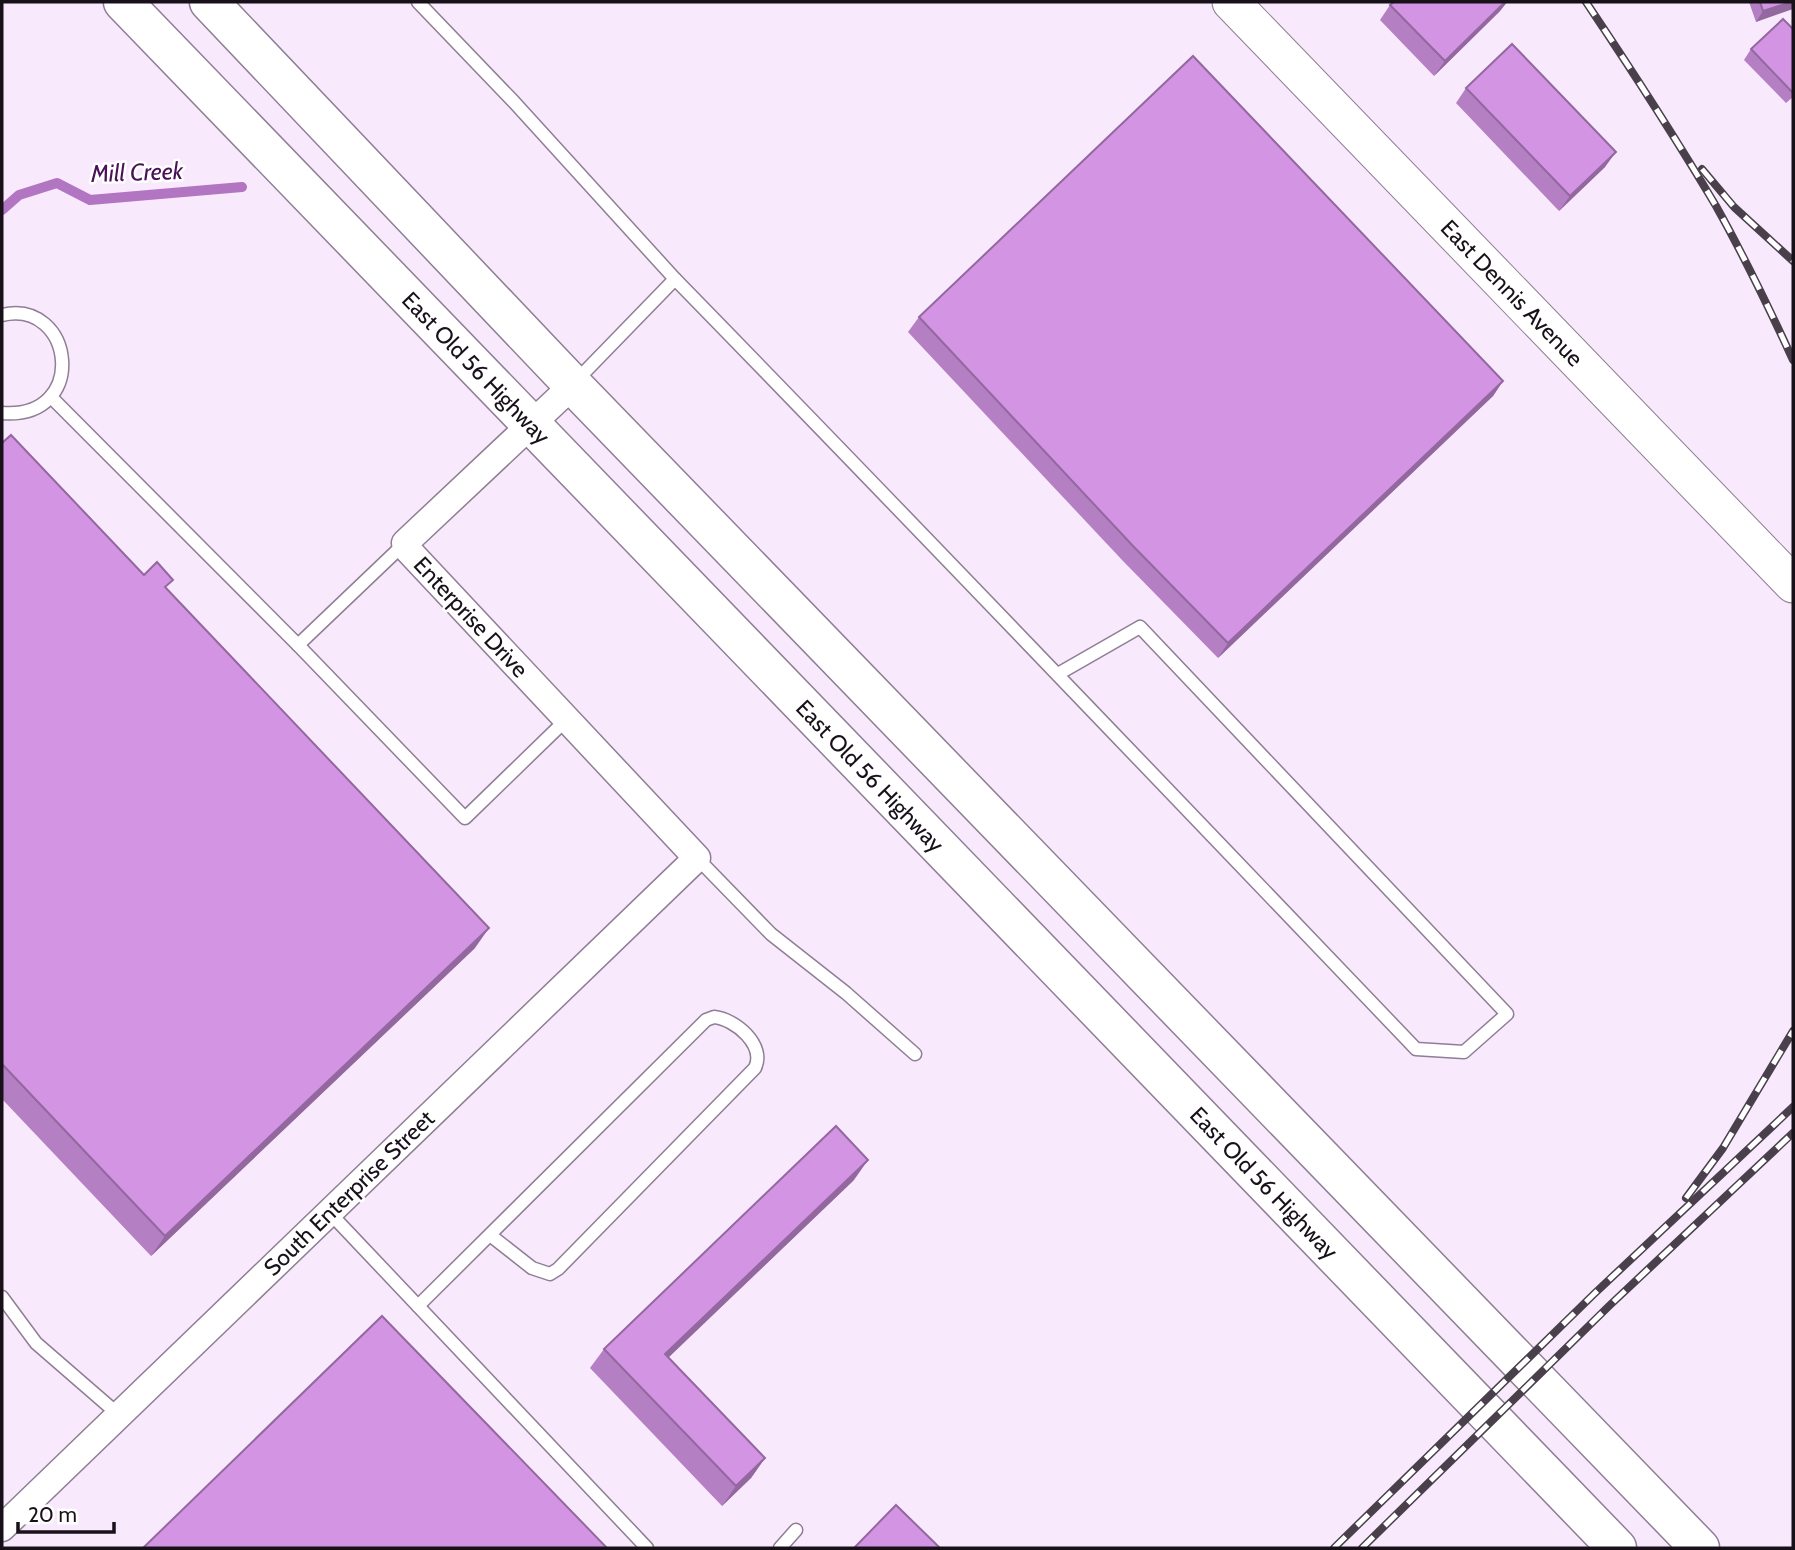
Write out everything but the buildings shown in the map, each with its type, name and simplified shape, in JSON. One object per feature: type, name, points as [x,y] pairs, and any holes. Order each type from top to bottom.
[{"type":"main road","name":"East Old 56 Highway","points":[[123,2],[1617,1548]]},
{"type":"main road","points":[[209,2],[573,385],[1700,1548]]},
{"type":"street","name":"East Dennis Avenue","points":[[1231,2],[1793,584]]},
{"type":"street","name":"Enterprise Drive","points":[[573,385],[405,542],[408,550],[697,858]]},
{"type":"street","name":"South Enterprise Street","points":[[2,1528],[697,858]]},
{"type":"lane","points":[[418,2],[514,102],[675,279],[1416,1049],[1464,1052],[1507,1014],[1140,627],[1058,674]]},
{"type":"lane","points":[[573,385],[675,279]]},
{"type":"lane","points":[[2,315],[27,315],[43,323],[55,336],[62,352],[64,369],[51,397],[34,410],[17,414],[2,413]]},
{"type":"lane","points":[[51,397],[298,645],[465,818],[567,719]]},
{"type":"lane","points":[[298,645],[405,542]]},
{"type":"lane","points":[[697,858],[771,934],[846,993],[915,1054]]},
{"type":"lane","points":[[418,1306],[706,1020],[714,1017],[733,1023],[757,1049],[758,1063],[755,1068],[558,1269],[550,1274],[532,1268],[490,1235]]},
{"type":"lane","points":[[329,1212],[647,1548]]},
{"type":"lane","points":[[2,1297],[36,1343],[119,1415]]},
{"type":"lane","points":[[780,1548],[796,1530]]},
{"type":"waterway","name":"Mill Creek","points":[[2,210],[19,195],[57,183],[90,200],[242,187]]},
{"type":"railway","points":[[1586,2],[1716,206],[1793,360]]},
{"type":"railway","points":[[1702,169],[1734,207],[1793,261]]},
{"type":"railway","points":[[1686,1198],[1723,1148],[1793,1031]]},
{"type":"railway","points":[[1334,1548],[1594,1294],[1793,1107]]},
{"type":"railway","points":[[1362,1548],[1609,1306],[1793,1133]]}]
